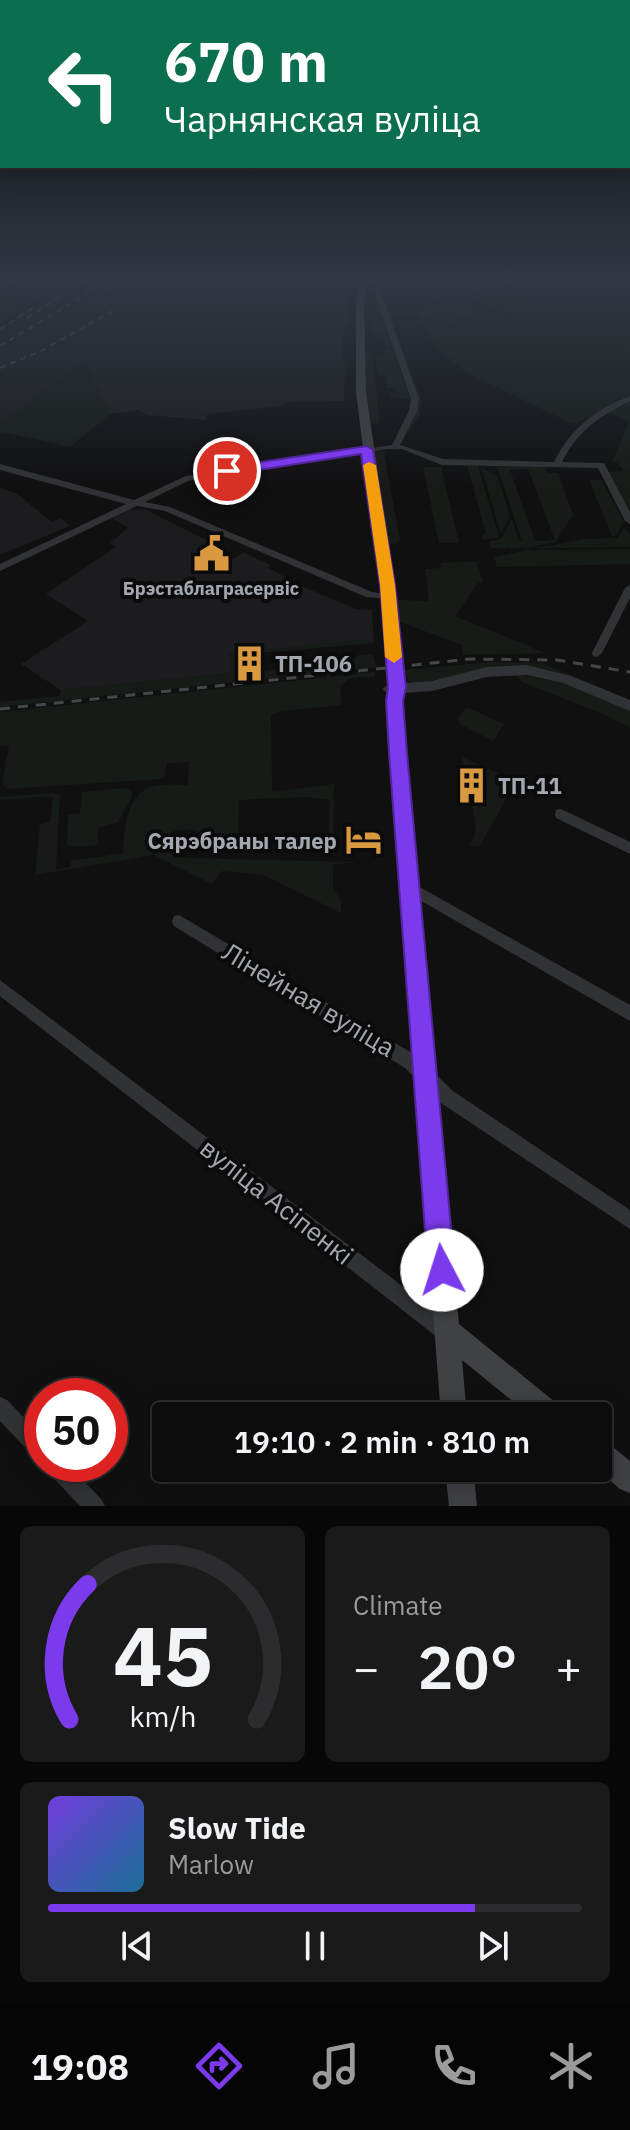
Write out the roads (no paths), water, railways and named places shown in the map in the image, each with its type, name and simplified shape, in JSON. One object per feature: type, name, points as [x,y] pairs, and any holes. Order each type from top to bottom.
[{"type":"main road","points":[[360,347],[364,450],[394,693],[453,1402]]},
{"type":"main road","name":"вуліца Асіпенкі","points":[[447,1331],[535,1402]]},
{"type":"main road","points":[[612,1464],[630,1479]]},
{"type":"main road","points":[[460,1482],[463,1506]]},
{"type":"street","points":[[395,446],[413,411],[415,399],[397,347]]},
{"type":"street","points":[[557,464],[578,428],[630,398]]},
{"type":"street","points":[[0,568],[195,476],[395,446],[442,462],[601,465],[630,521]]},
{"type":"street","points":[[0,467],[133,504],[163,508],[384,597]]},
{"type":"street","points":[[597,653],[630,588]]},
{"type":"street","points":[[394,693],[487,672],[527,670],[566,679],[630,706]]},
{"type":"street","points":[[561,814],[630,848]]},
{"type":"street","points":[[409,887],[630,1013]]},
{"type":"street","name":"Лінейная вуліца","points":[[179,921],[411,1062],[447,1097],[630,1220]]},
{"type":"street","name":"вуліца Асіпенкі","points":[[0,987],[447,1331]]},
{"type":"street","points":[[0,1407],[24,1432]]},
{"type":"street","points":[[71,1482],[94,1506]]},
{"type":"railway","points":[[0,368],[48,347]]},
{"type":"railway","points":[[0,709],[470,659],[557,660],[630,672]]},
{"type":"place","name":"Брэстаблаграсервіс","points":[[211,554]]},
{"type":"place","name":"ТП-106","points":[[249,663]]},
{"type":"place","name":"ТП-11","points":[[472,785]]},
{"type":"place","name":"Сярэбраны талер","points":[[363,840]]}]
